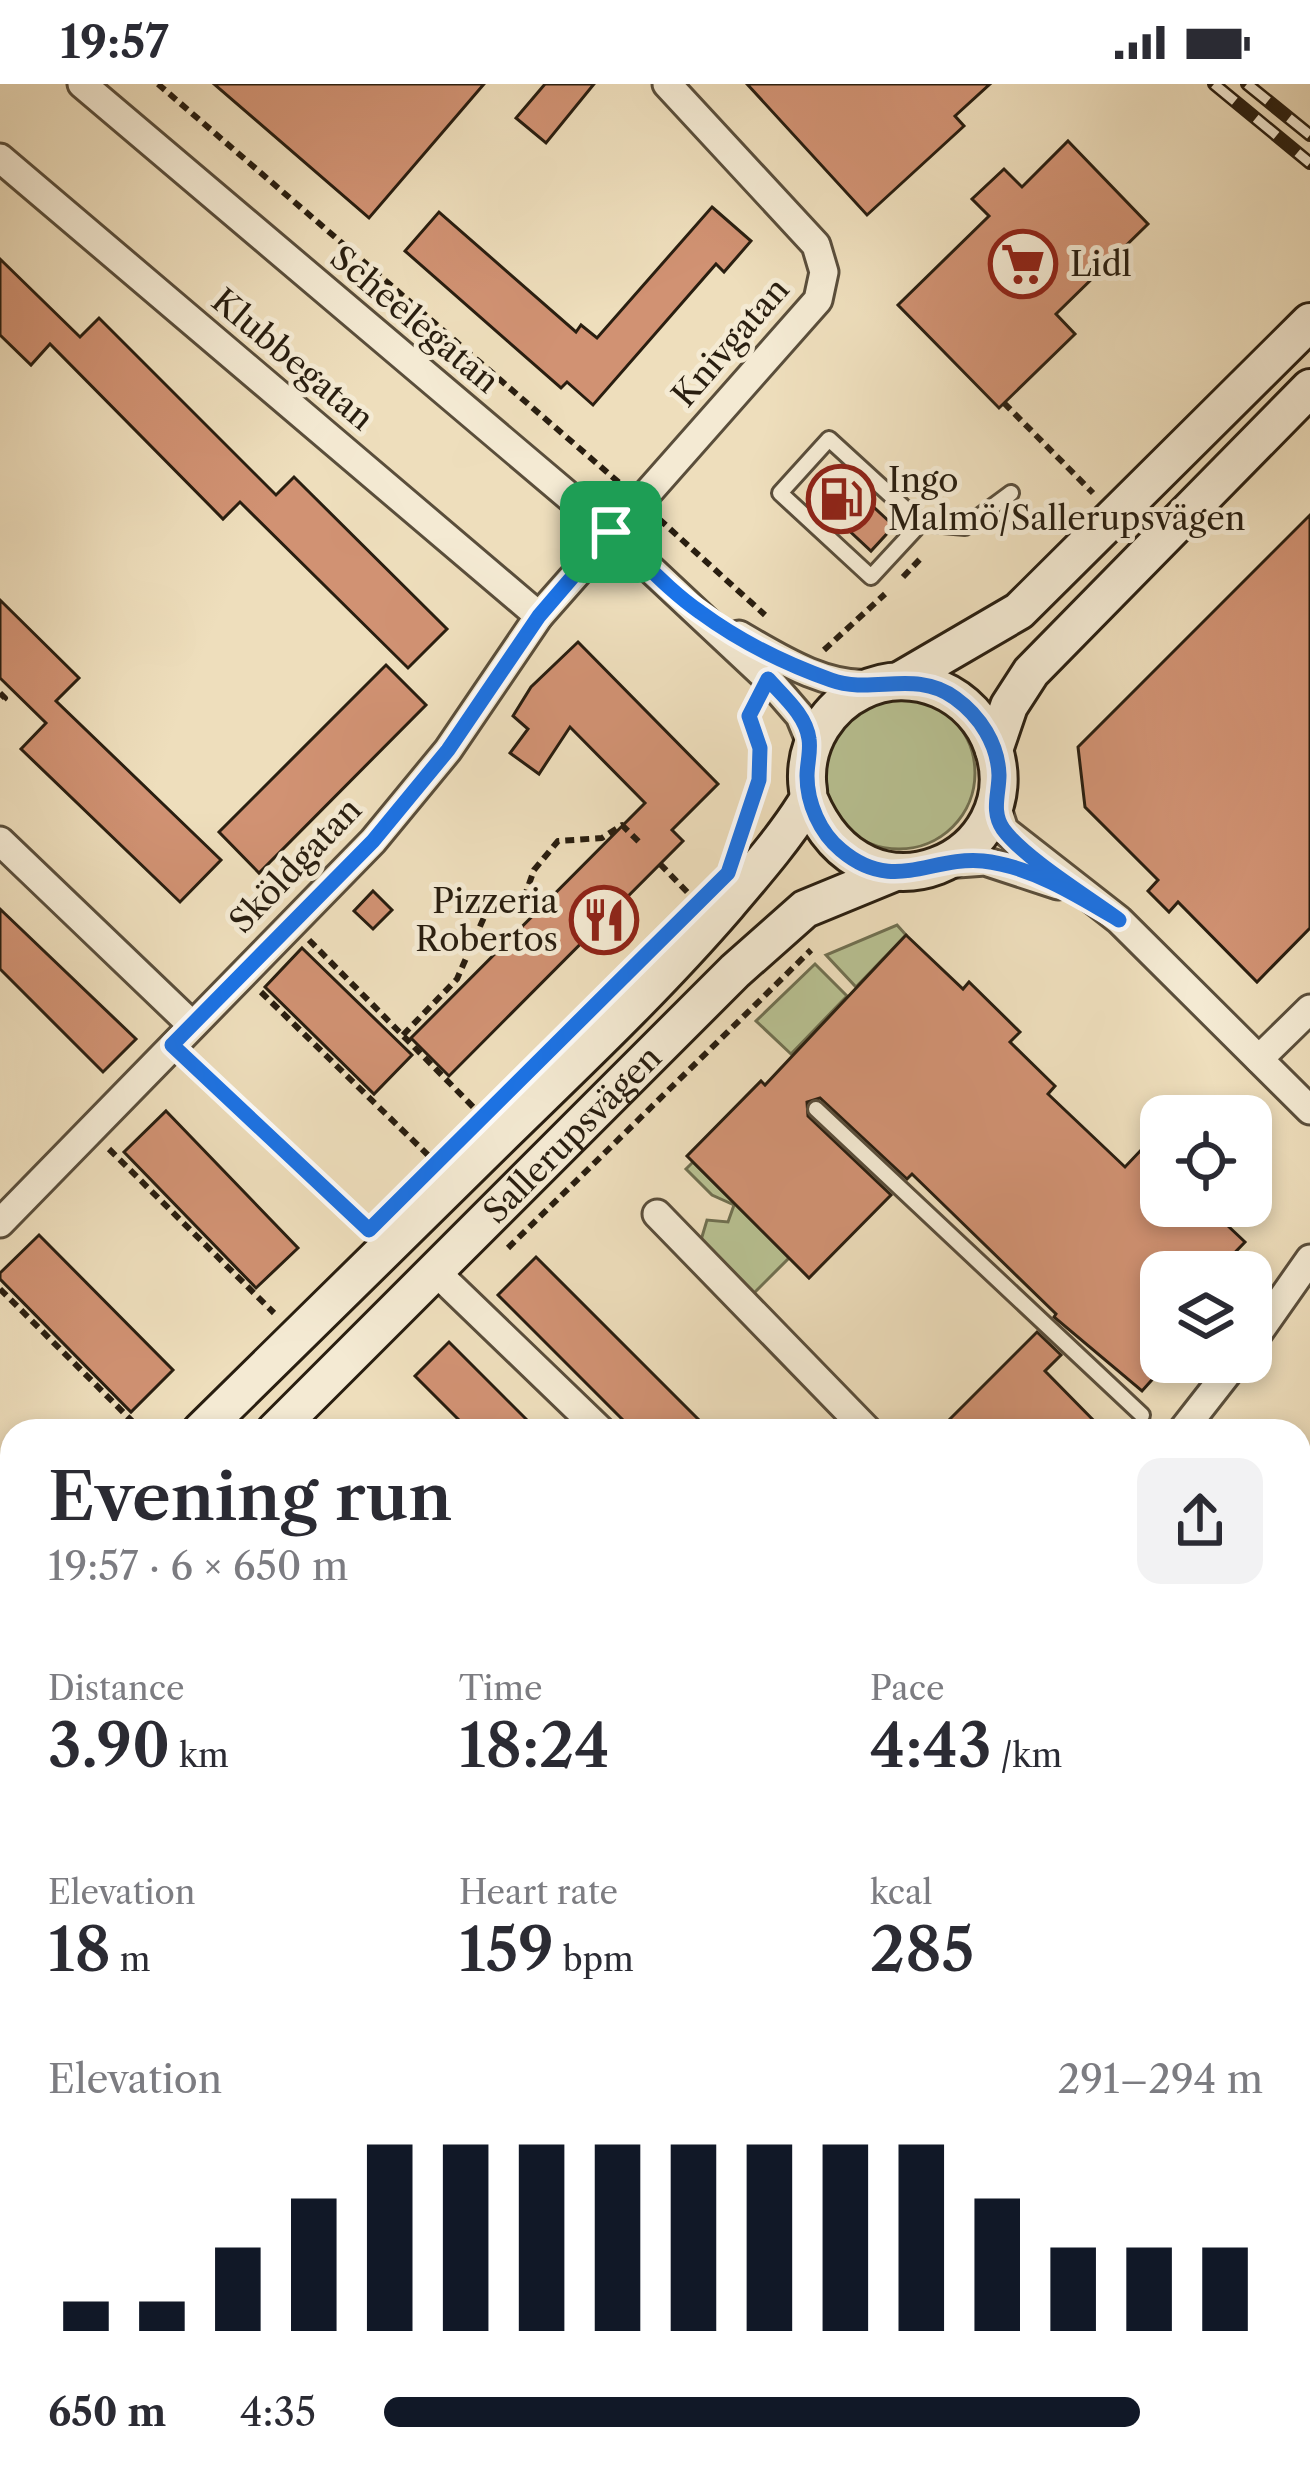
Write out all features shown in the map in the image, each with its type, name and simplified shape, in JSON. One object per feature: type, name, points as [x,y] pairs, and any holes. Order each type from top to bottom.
[{"type":"main road","points":[[895,872],[866,866],[840,850],[820,827],[809,799],[808,761],[826,719],[862,690],[892,682],[1019,611],[1310,322]]},
{"type":"main road","points":[[994,749],[1010,706],[1030,672],[1310,388]]},
{"type":"main road","points":[[892,682],[925,683],[948,692],[976,717],[994,749],[999,776],[984,827],[966,849],[942,865]]},
{"type":"main road","name":"Sallerupsvägen","points":[[213,1419],[677,964],[809,799]]},
{"type":"main road","name":"Sallerupsvägen","points":[[289,1419],[447,1283],[735,970],[805,909],[895,872],[942,865]]},
{"type":"street","name":"Scheelegatan","points":[[82,84],[699,612],[800,716],[809,738],[808,761]]},
{"type":"street","name":"Knivgatan","points":[[611,532],[818,300],[824,272],[815,245],[667,84]]},
{"type":"street","name":"Klubbegatan","points":[[0,158],[539,616]]},
{"type":"street","name":"Sköldgatan","points":[[0,1222],[373,841],[448,750],[539,616],[611,532]]},
{"type":"street","name":"Scheelegatan","points":[[699,612],[779,658],[835,682],[892,682]]},
{"type":"street","points":[[995,802],[1004,830],[1119,920],[1310,1110]]},
{"type":"street","points":[[0,841],[182,1035]]},
{"type":"street","points":[[942,865],[985,861],[1031,875],[1119,920]]},
{"type":"street","points":[[1259,1059],[1310,1009]]},
{"type":"street","points":[[657,1214],[856,1419]]},
{"type":"street","points":[[1272,1313],[1310,1258]]},
{"type":"street","points":[[447,1283],[589,1419]]},
{"type":"street","points":[[1191,1419],[1220,1383]]},
{"type":"lane","points":[[920,523],[871,577],[780,493],[830,439],[920,523],[965,527],[1011,493]]},
{"type":"lane","points":[[815,1109],[1142,1415]]},
{"type":"path","points":[[158,84],[639,500],[772,622]]},
{"type":"path","points":[[1004,403],[1087,486]]},
{"type":"path","points":[[738,845],[759,780],[760,748],[749,716],[768,679]]},
{"type":"path","points":[[0,693],[5,698],[0,703]]},
{"type":"path","points":[[403,1035],[457,979],[485,915],[498,908],[508,912],[524,898],[534,870],[558,841],[602,838],[622,825],[639,842]]},
{"type":"path","points":[[660,864],[700,904]]},
{"type":"path","points":[[291,922],[483,1117]]},
{"type":"path","points":[[447,1283],[813,949]]},
{"type":"path","points":[[242,972],[436,1163]]},
{"type":"path","points":[[182,1035],[369,1230],[358,1240]]},
{"type":"path","points":[[89,1130],[279,1318]]},
{"type":"path","points":[[0,1289],[130,1419]]},
{"type":"green space","points":[[899,697],[928,703],[952,720],[969,744],[975,773],[969,802],[952,826],[928,843],[899,849],[870,843],[846,826],[829,802],[823,773],[829,744],[846,720],[870,703]]},
{"type":"green space","points":[[897,925],[906,935],[856,987],[826,955]]},
{"type":"green space","points":[[815,964],[847,996],[791,1054],[756,1021]]},
{"type":"green space","points":[[693,1162],[789,1258],[752,1295],[701,1240],[707,1220],[728,1222],[734,1205],[712,1195],[686,1169]]},
{"type":"building","points":[[214,84],[484,84],[369,218]]},
{"type":"building","points":[[545,84],[594,84],[546,143],[516,118]]},
{"type":"building","points":[[747,84],[990,84],[955,116],[964,126],[867,215]]},
{"type":"building","name":"Lidl","points":[[1068,141],[1148,224],[1056,314],[1075,334],[999,408],[898,305],[989,216],[972,199],[1004,169],[1022,187]]},
{"type":"building","points":[[712,207],[751,241],[724,272],[716,264],[593,405],[567,382],[561,388],[405,251],[439,212],[576,332],[581,325],[597,338]]},
{"type":"building","points":[[0,259],[80,337],[99,318],[276,495],[294,477],[447,629],[408,668],[240,502],[223,519],[50,344],[31,365],[0,335]]},
{"type":"building","points":[[850,485],[894,526],[871,551],[827,510]]},
{"type":"building","points":[[1310,515],[1310,928],[1257,982],[1178,902],[1169,912],[1148,891],[1158,880],[1085,807],[1078,747]]},
{"type":"building","points":[[0,600],[79,678],[56,701],[221,860],[180,902],[21,749],[46,723],[0,678]]},
{"type":"building","points":[[578,642],[718,784],[672,830],[683,841],[449,1076],[411,1038],[645,803],[570,727],[539,774],[510,753],[528,729],[513,716],[531,687]]},
{"type":"building","points":[[386,665],[426,705],[259,873],[219,832]]},
{"type":"building","points":[[373,891],[392,910],[373,929],[354,911]]},
{"type":"building","points":[[0,909],[136,1039],[103,1072],[0,969]]},
{"type":"building","points":[[906,935],[963,989],[969,982],[1020,1032],[1010,1042],[1055,1086],[1048,1094],[1125,1167],[1140,1151],[1140,1227],[1229,1227],[1245,1242],[1236,1251],[1140,1251],[1140,1383],[1149,1383],[1142,1391],[1054,1317],[912,1174],[907,1179],[820,1098],[807,1102],[808,1116],[891,1195],[809,1278],[687,1156],[761,1081],[765,1085]]},
{"type":"building","points":[[302,948],[412,1055],[374,1094],[265,987]]},
{"type":"building","points":[[166,1111],[298,1248],[256,1288],[124,1152]]},
{"type":"building","points":[[39,1235],[173,1370],[131,1412],[0,1279],[0,1273]]},
{"type":"building","points":[[536,1257],[698,1419],[622,1419],[498,1295]]},
{"type":"building","points":[[1037,1332],[1061,1355],[1045,1371],[1092,1419],[950,1419]]},
{"type":"building","points":[[449,1342],[526,1419],[458,1419],[415,1376]]},
{"type":"railway","points":[[1214,84],[1310,163]]},
{"type":"railway","points":[[1247,84],[1310,135]]},
{"type":"place","name":"Lidl","points":[[1023,264]]},
{"type":"place","name":"Ingo Malmö/Sallerupsvägen","points":[[841,499]]},
{"type":"place","name":"Pizzeria Robertos","points":[[604,920]]},
{"type":"route","points":[[611,532],[699,612],[779,658],[835,682],[925,683],[968,707],[994,749],[999,776],[995,802],[1004,830],[1119,920],[1058,885],[985,861],[895,872],[866,866],[840,850],[820,827],[809,799],[809,738],[800,716],[768,679],[749,716],[760,748],[759,780],[728,873],[369,1230],[172,1045],[373,841],[448,750],[539,616],[611,532]]}]
